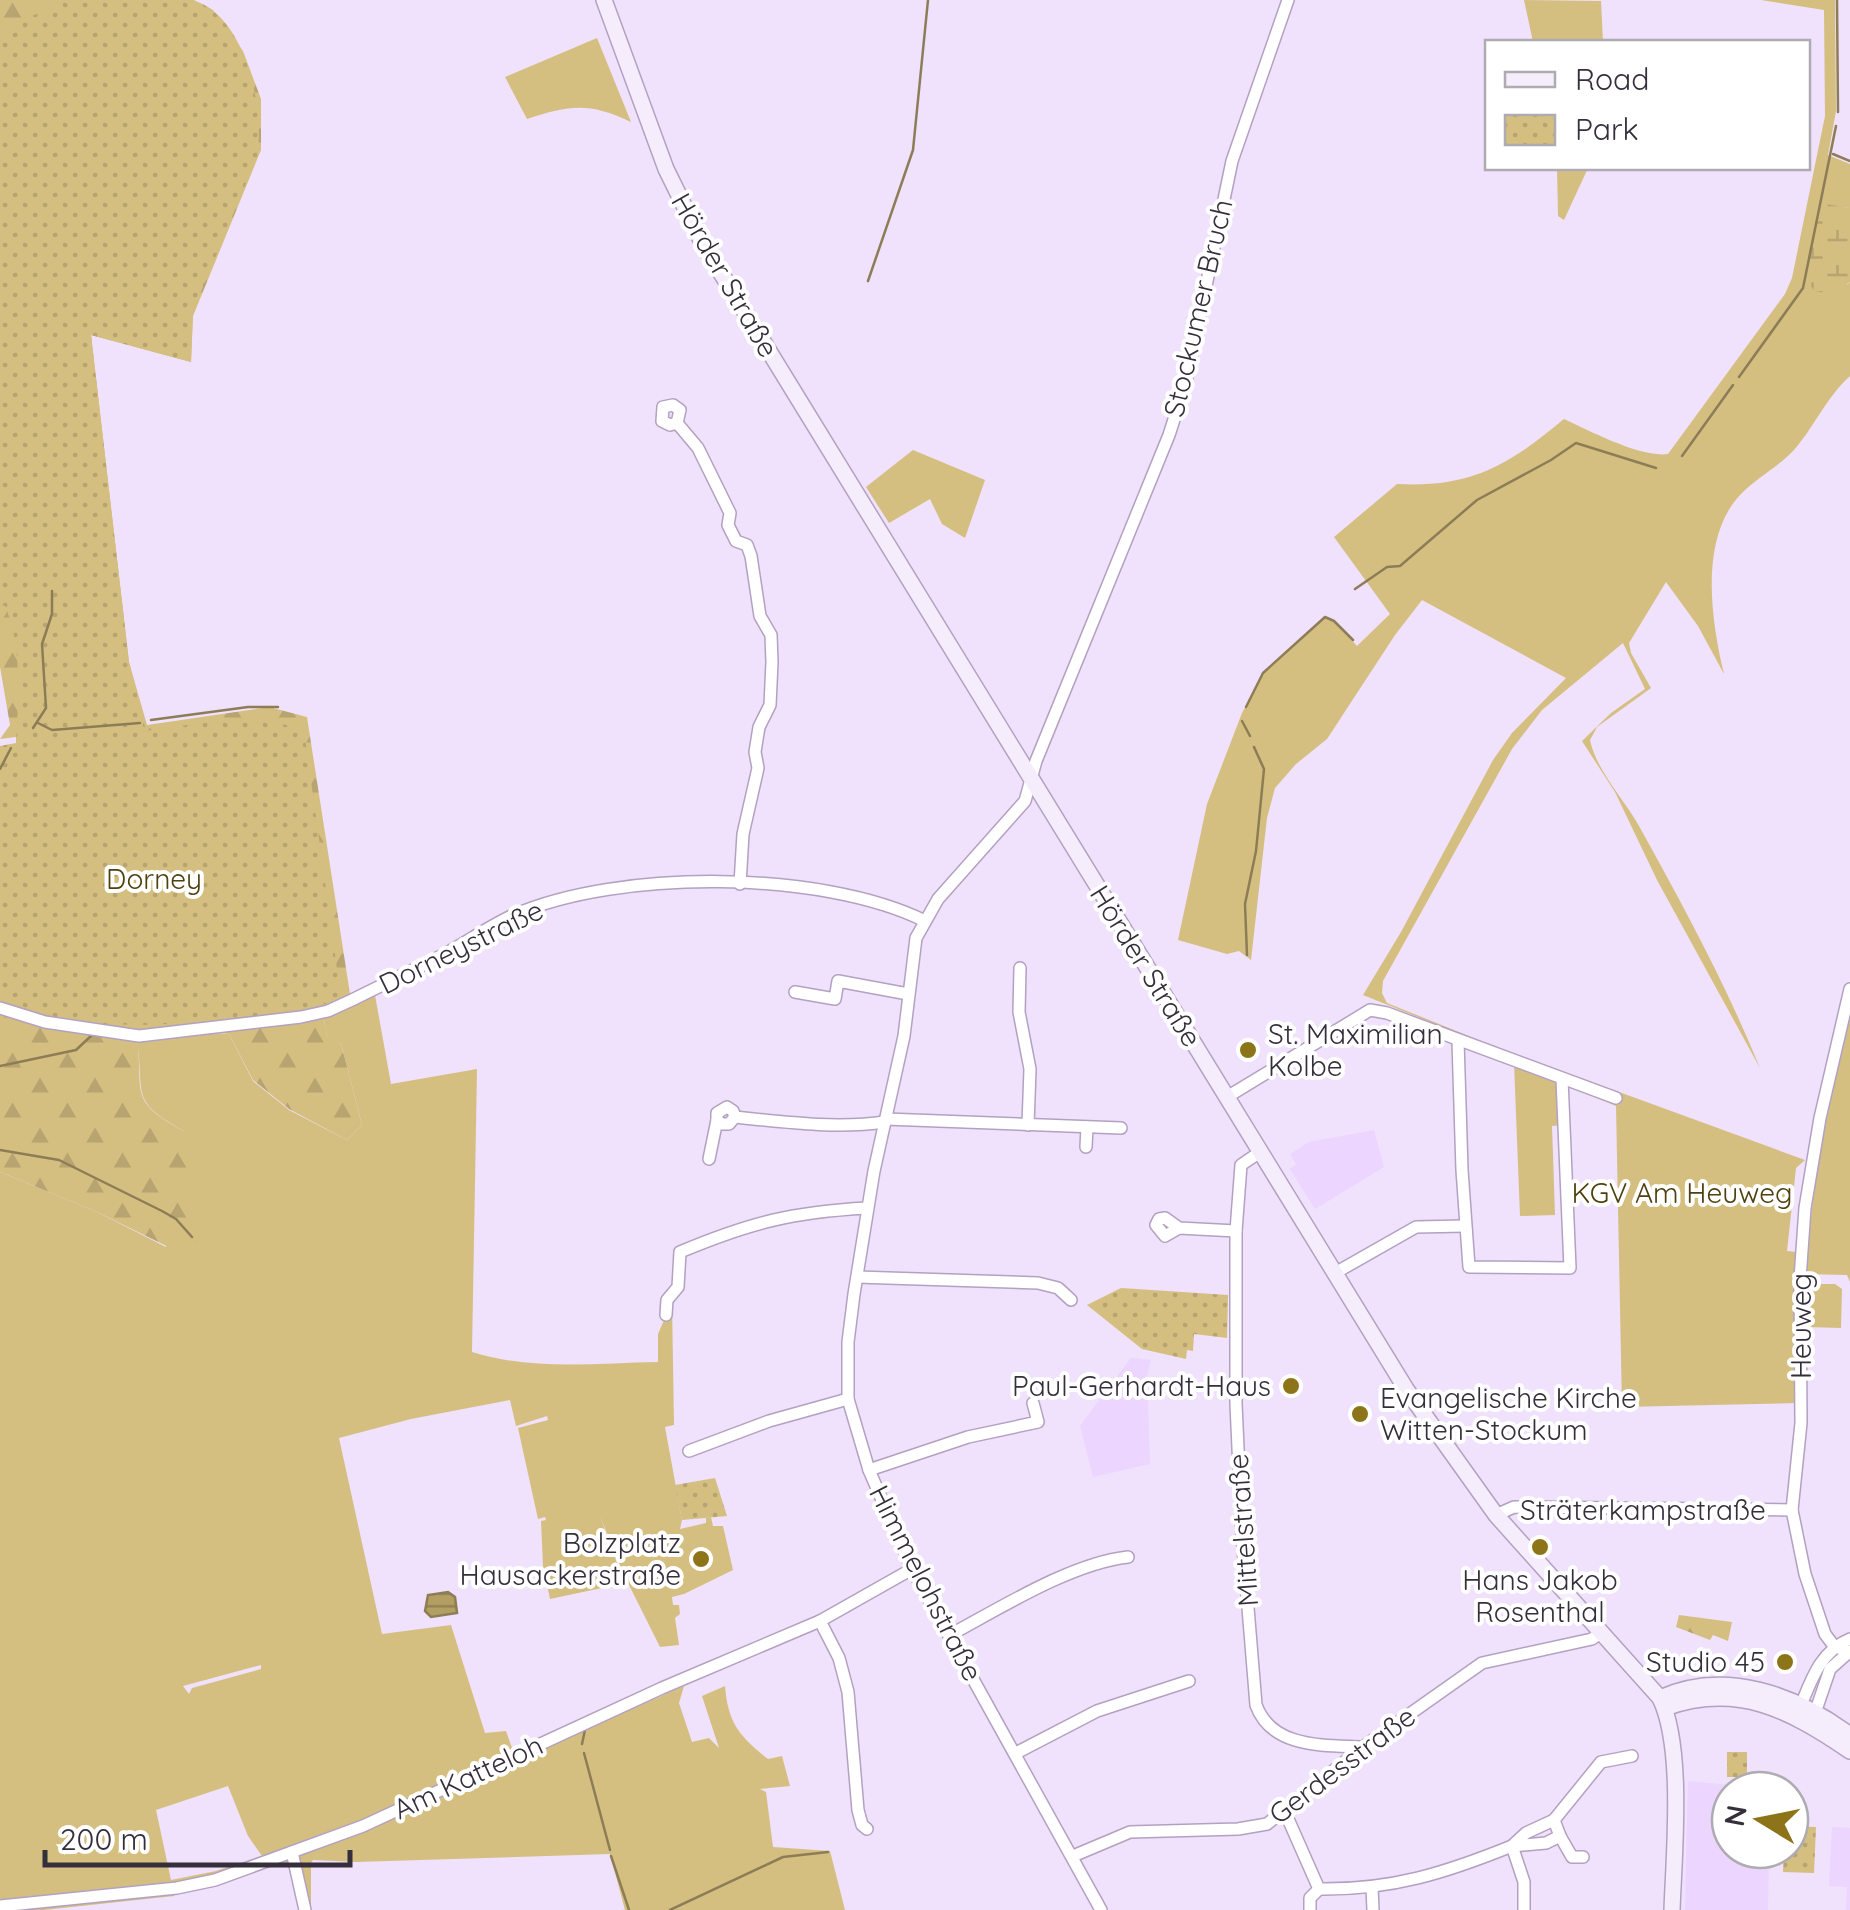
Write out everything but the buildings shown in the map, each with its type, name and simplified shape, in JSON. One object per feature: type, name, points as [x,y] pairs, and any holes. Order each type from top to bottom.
[{"type":"main road","name":"Hörder Straße","points":[[604,0],[666,169],[690,222],[1335,1273],[1437,1436],[1496,1515],[1662,1703]]},
{"type":"main road","points":[[1672,1910],[1673,1750],[1662,1703],[1690,1688],[1730,1684],[1758,1689],[1850,1735]]},
{"type":"main road","points":[[1806,1713],[1850,1751]]},
{"type":"street","name":"Stockumer Bruch","points":[[1031,780],[1169,435],[1186,382],[1227,178],[1288,0]]},
{"type":"street","points":[[678,422],[706,464],[730,513],[728,525],[736,540],[746,545],[752,556],[750,568],[760,616],[771,635],[770,704],[758,727],[758,768],[743,834],[740,884]]},
{"type":"street","name":"Himmelohstraße","points":[[1031,780],[1025,801],[1014,817],[945,891],[916,938],[904,1036],[867,1208],[848,1342],[848,1399],[870,1470],[912,1569],[1101,1910]]},
{"type":"street","name":"Dorneystraße","points":[[0,1008],[45,1022],[139,1036],[301,1017],[357,998],[515,915],[587,894],[664,884],[740,884],[857,896],[888,904],[925,921]]},
{"type":"street","points":[[1020,968],[1019,1012],[1030,1063],[1028,1125]]},
{"type":"street","points":[[795,992],[835,999],[838,981],[908,994]]},
{"type":"street","name":"Heuweg","points":[[1834,1646],[1825,1634],[1805,1574],[1792,1510],[1801,1423],[1800,1279],[1805,1208],[1820,1118],[1850,989]]},
{"type":"street","points":[[1227,1098],[1370,1010],[1616,1098]]},
{"type":"street","points":[[1458,1041],[1469,1267],[1570,1268],[1562,1078]]},
{"type":"street","points":[[709,1159],[718,1111],[724,1107],[732,1109],[734,1117],[846,1125],[885,1120],[1121,1128]]},
{"type":"street","points":[[1086,1147],[1088,1127]]},
{"type":"street","name":"Mittelstraße","points":[[1260,1152],[1241,1165],[1236,1231],[1238,1458],[1256,1705],[1268,1726],[1292,1739],[1364,1747]]},
{"type":"street","points":[[666,1315],[668,1300],[678,1286],[680,1252],[759,1222],[811,1212],[867,1208]]},
{"type":"street","points":[[1335,1273],[1416,1227],[1465,1226]]},
{"type":"street","points":[[1179,1228],[1236,1231]]},
{"type":"street","points":[[857,1277],[1038,1283],[1058,1288],[1071,1300]]},
{"type":"street","points":[[689,1451],[770,1421],[848,1399]]},
{"type":"street","points":[[870,1470],[968,1437],[1038,1422],[1033,1403]]},
{"type":"street","name":"Sträterkampstraße","points":[[1496,1515],[1514,1507],[1792,1510]]},
{"type":"street","points":[[950,1634],[1090,1566],[1128,1557]]},
{"type":"street","name":"Am Katteloh","points":[[0,1906],[177,1888],[215,1880],[363,1826],[629,1703],[820,1622],[912,1569]]},
{"type":"street","points":[[820,1622],[845,1680],[858,1810],[862,1825],[868,1830]]},
{"type":"street","name":"Gerdesstraße","points":[[1073,1856],[1130,1832],[1252,1828],[1267,1824],[1364,1747],[1482,1663],[1581,1641],[1600,1633]]},
{"type":"street","points":[[1806,1713],[1813,1675],[1834,1646],[1849,1647]]},
{"type":"street","points":[[1806,1713],[1830,1669],[1849,1647]]},
{"type":"street","points":[[1016,1753],[1098,1712],[1189,1681]]},
{"type":"street","points":[[1512,1846],[1526,1833],[1554,1820],[1600,1762],[1632,1756]]},
{"type":"street","points":[[1285,1812],[1319,1888]]},
{"type":"street","points":[[1554,1820],[1572,1857],[1582,1857]]},
{"type":"street","points":[[1310,1910],[1310,1898],[1319,1888],[1405,1883],[1449,1872],[1512,1846],[1546,1843],[1560,1836]]},
{"type":"street","points":[[1512,1846],[1524,1882],[1524,1910]]},
{"type":"street","points":[[292,1852],[306,1910]]},
{"type":"street","points":[[1372,1887],[1373,1910]]},
{"type":"shaded area","points":[[1374,1130],[1384,1167],[1315,1209],[1290,1169],[1296,1164],[1290,1154],[1309,1142]]},
{"type":"shaded area","points":[[1131,1358],[1151,1360],[1147,1376],[1150,1464],[1093,1477],[1080,1426]]},
{"type":"shaded area","points":[[448,1592],[455,1597],[457,1613],[431,1617],[425,1611],[428,1595]]},
{"type":"shaded area","points":[[1688,1781],[1710,1783],[1710,1870],[1769,1870],[1768,1910],[1685,1910]]},
{"type":"shaded area","points":[[1832,1827],[1850,1828],[1850,1910],[1846,1910],[1847,1887],[1829,1886]]},
{"type":"green space","name":"Dorney","points":[[0,0],[194,0],[213,10],[243,51],[261,99],[261,150],[193,316],[191,362],[91,335],[129,662],[147,725],[269,707],[307,717],[350,994],[321,1009],[328,1037],[341,1043],[362,1125],[347,1140],[289,1109],[253,1080],[229,1034],[190,1029],[137,1036],[140,1084],[146,1103],[184,1131],[198,1249],[195,1260],[95,1211],[0,1172],[0,783],[16,749],[16,737],[0,739],[10,725],[0,667]]},
{"type":"green space","name":"Dorney","points":[[67,0],[198,2],[215,12],[229,28],[249,69],[255,93],[257,157],[193,311],[191,362],[91,335],[129,662],[146,731],[246,721],[304,730],[341,998],[303,1012],[153,1025],[87,1026],[48,1019],[0,1003],[0,746],[16,743],[18,691],[15,639],[5,606],[0,604],[0,36],[21,21]]},
{"type":"green space","points":[[1524,0],[1601,1],[1603,40],[1533,40]]},
{"type":"green space","name":"KGV Am Heuweg","points":[[1761,0],[1835,0],[1836,111],[1828,155],[1850,164],[1850,208],[1819,204],[1847,285],[1850,282],[1850,376],[1794,450],[1740,495],[1718,534],[1713,557],[1713,605],[1724,674],[1698,626],[1666,582],[1629,643],[1651,688],[1597,727],[1590,740],[1604,773],[1639,826],[1688,915],[1760,1068],[1657,880],[1615,792],[1582,741],[1611,713],[1645,689],[1623,643],[1542,710],[1512,749],[1383,981],[1382,993],[1387,1003],[1805,1160],[1796,1168],[1787,1251],[1797,1252],[1797,1403],[1622,1407],[1616,1106],[1585,1093],[1588,1085],[1363,995],[1493,760],[1512,733],[1566,678],[1422,600],[1327,739],[1296,764],[1275,788],[1267,818],[1251,960],[1239,951],[1227,954],[1178,940],[1207,804],[1242,713],[1262,675],[1324,617],[1335,622],[1357,646],[1390,614],[1334,537],[1397,484],[1447,482],[1488,470],[1525,449],[1564,419],[1630,448],[1668,454],[1785,294],[1792,278],[1825,116],[1824,10]]},
{"type":"green space","points":[[597,38],[631,122],[603,111],[579,108],[527,119],[505,77]]},
{"type":"green space","points":[[1557,170],[1587,170],[1564,220],[1558,216]]},
{"type":"green space","points":[[1819,203],[1850,208],[1850,282],[1834,295],[1815,291],[1805,280]]},
{"type":"green space","points":[[913,450],[985,480],[965,538],[942,524],[930,499],[889,523],[866,487]]},
{"type":"green space","points":[[375,995],[391,1084],[477,1069],[472,1352],[541,1364],[658,1362],[658,1334],[672,1302],[674,1425],[665,1427],[682,1520],[680,1529],[706,1523],[706,1518],[711,1517],[713,1526],[723,1526],[733,1570],[672,1597],[673,1605],[679,1605],[680,1614],[675,1618],[679,1645],[660,1647],[600,1516],[621,1574],[611,1586],[550,1599],[543,1566],[541,1521],[546,1520],[538,1519],[518,1428],[548,1420],[547,1416],[516,1426],[510,1400],[339,1438],[382,1634],[451,1625],[485,1733],[506,1731],[513,1751],[584,1730],[684,1686],[679,1703],[692,1742],[709,1738],[719,1748],[702,1696],[725,1686],[732,1719],[742,1736],[768,1759],[782,1756],[790,1786],[760,1789],[766,1792],[773,1847],[830,1851],[845,1910],[625,1910],[610,1854],[313,1860],[311,1910],[300,1910],[291,1869],[270,1857],[172,1885],[174,1896],[44,1910],[0,1910],[0,1172],[95,1211],[166,1247],[184,1131],[147,1104],[141,1086],[137,1040],[191,1032],[229,1034],[253,1081],[289,1110],[347,1140],[362,1125],[341,1043],[328,1038],[323,1017]],"holes":[[[261,1665],[261,1669],[192,1688],[189,1694],[183,1686]],[[228,1786],[248,1836],[262,1856],[171,1880],[156,1810]]]},
{"type":"green space","points":[[1850,1016],[1850,1282],[1847,1275],[1805,1274],[1817,1162]]},
{"type":"green space","points":[[1514,1063],[1558,1082],[1561,1125],[1552,1126],[1555,1215],[1520,1216]]},
{"type":"green space","points":[[1806,1284],[1835,1284],[1842,1289],[1841,1328],[1806,1327]]},
{"type":"green space","points":[[1121,1288],[1228,1295],[1227,1338],[1194,1334],[1193,1351],[1187,1350],[1186,1359],[1142,1349],[1087,1305]]},
{"type":"green space","points":[[715,1478],[727,1516],[682,1520],[675,1485]]},
{"type":"green space","points":[[1679,1615],[1732,1622],[1728,1641],[1713,1635],[1710,1640],[1676,1627]]},
{"type":"green space","points":[[1727,1752],[1747,1752],[1747,1770],[1727,1770]]},
{"type":"green space","points":[[1810,1827],[1816,1827],[1814,1873],[1783,1872],[1810,1870]]},
{"type":"waterway","points":[[868,281],[913,150],[928,0]]},
{"type":"waterway","points":[[1837,0],[1838,112]]},
{"type":"waterway","points":[[1739,377],[1803,288],[1836,126]]},
{"type":"waterway","points":[[1833,154],[1850,161]]},
{"type":"waterway","points":[[1682,456],[1733,385]]},
{"type":"waterway","points":[[1355,589],[1387,567],[1400,566],[1477,500],[1576,443],[1656,468]]},
{"type":"waterway","points":[[33,728],[46,708],[42,644],[52,614],[52,591]]},
{"type":"waterway","points":[[1246,707],[1263,673],[1325,617],[1353,640]]},
{"type":"waterway","points":[[151,720],[248,707],[278,707]]},
{"type":"waterway","points":[[1242,721],[1250,736]]},
{"type":"waterway","points":[[38,723],[52,730],[140,723]]},
{"type":"waterway","points":[[1247,955],[1245,904],[1256,851],[1264,769],[1254,747]]},
{"type":"waterway","points":[[0,769],[11,748]]},
{"type":"waterway","points":[[0,1066],[76,1050],[92,1035]]},
{"type":"waterway","points":[[0,1150],[59,1160],[176,1219],[192,1237]]},
{"type":"waterway","points":[[582,1744],[585,1730]]},
{"type":"waterway","points":[[584,1753],[610,1850]]},
{"type":"waterway","points":[[670,1910],[783,1857],[828,1852]]},
{"type":"waterway","points":[[611,1856],[629,1910]]},
{"type":"place","name":"St. Maximilian Kolbe","points":[[1248,1050]]},
{"type":"place","name":"Paul-Gerhardt-Haus","points":[[1291,1386]]},
{"type":"place","name":"Evangelische Kirche Witten-Stockum","points":[[1360,1414]]},
{"type":"place","name":"Hans Jakob Rosenthal","points":[[1540,1547]]},
{"type":"place","name":"Bolzplatz Hausackerstraße","points":[[701,1559]]},
{"type":"place","name":"Studio 45","points":[[1785,1662]]}]
